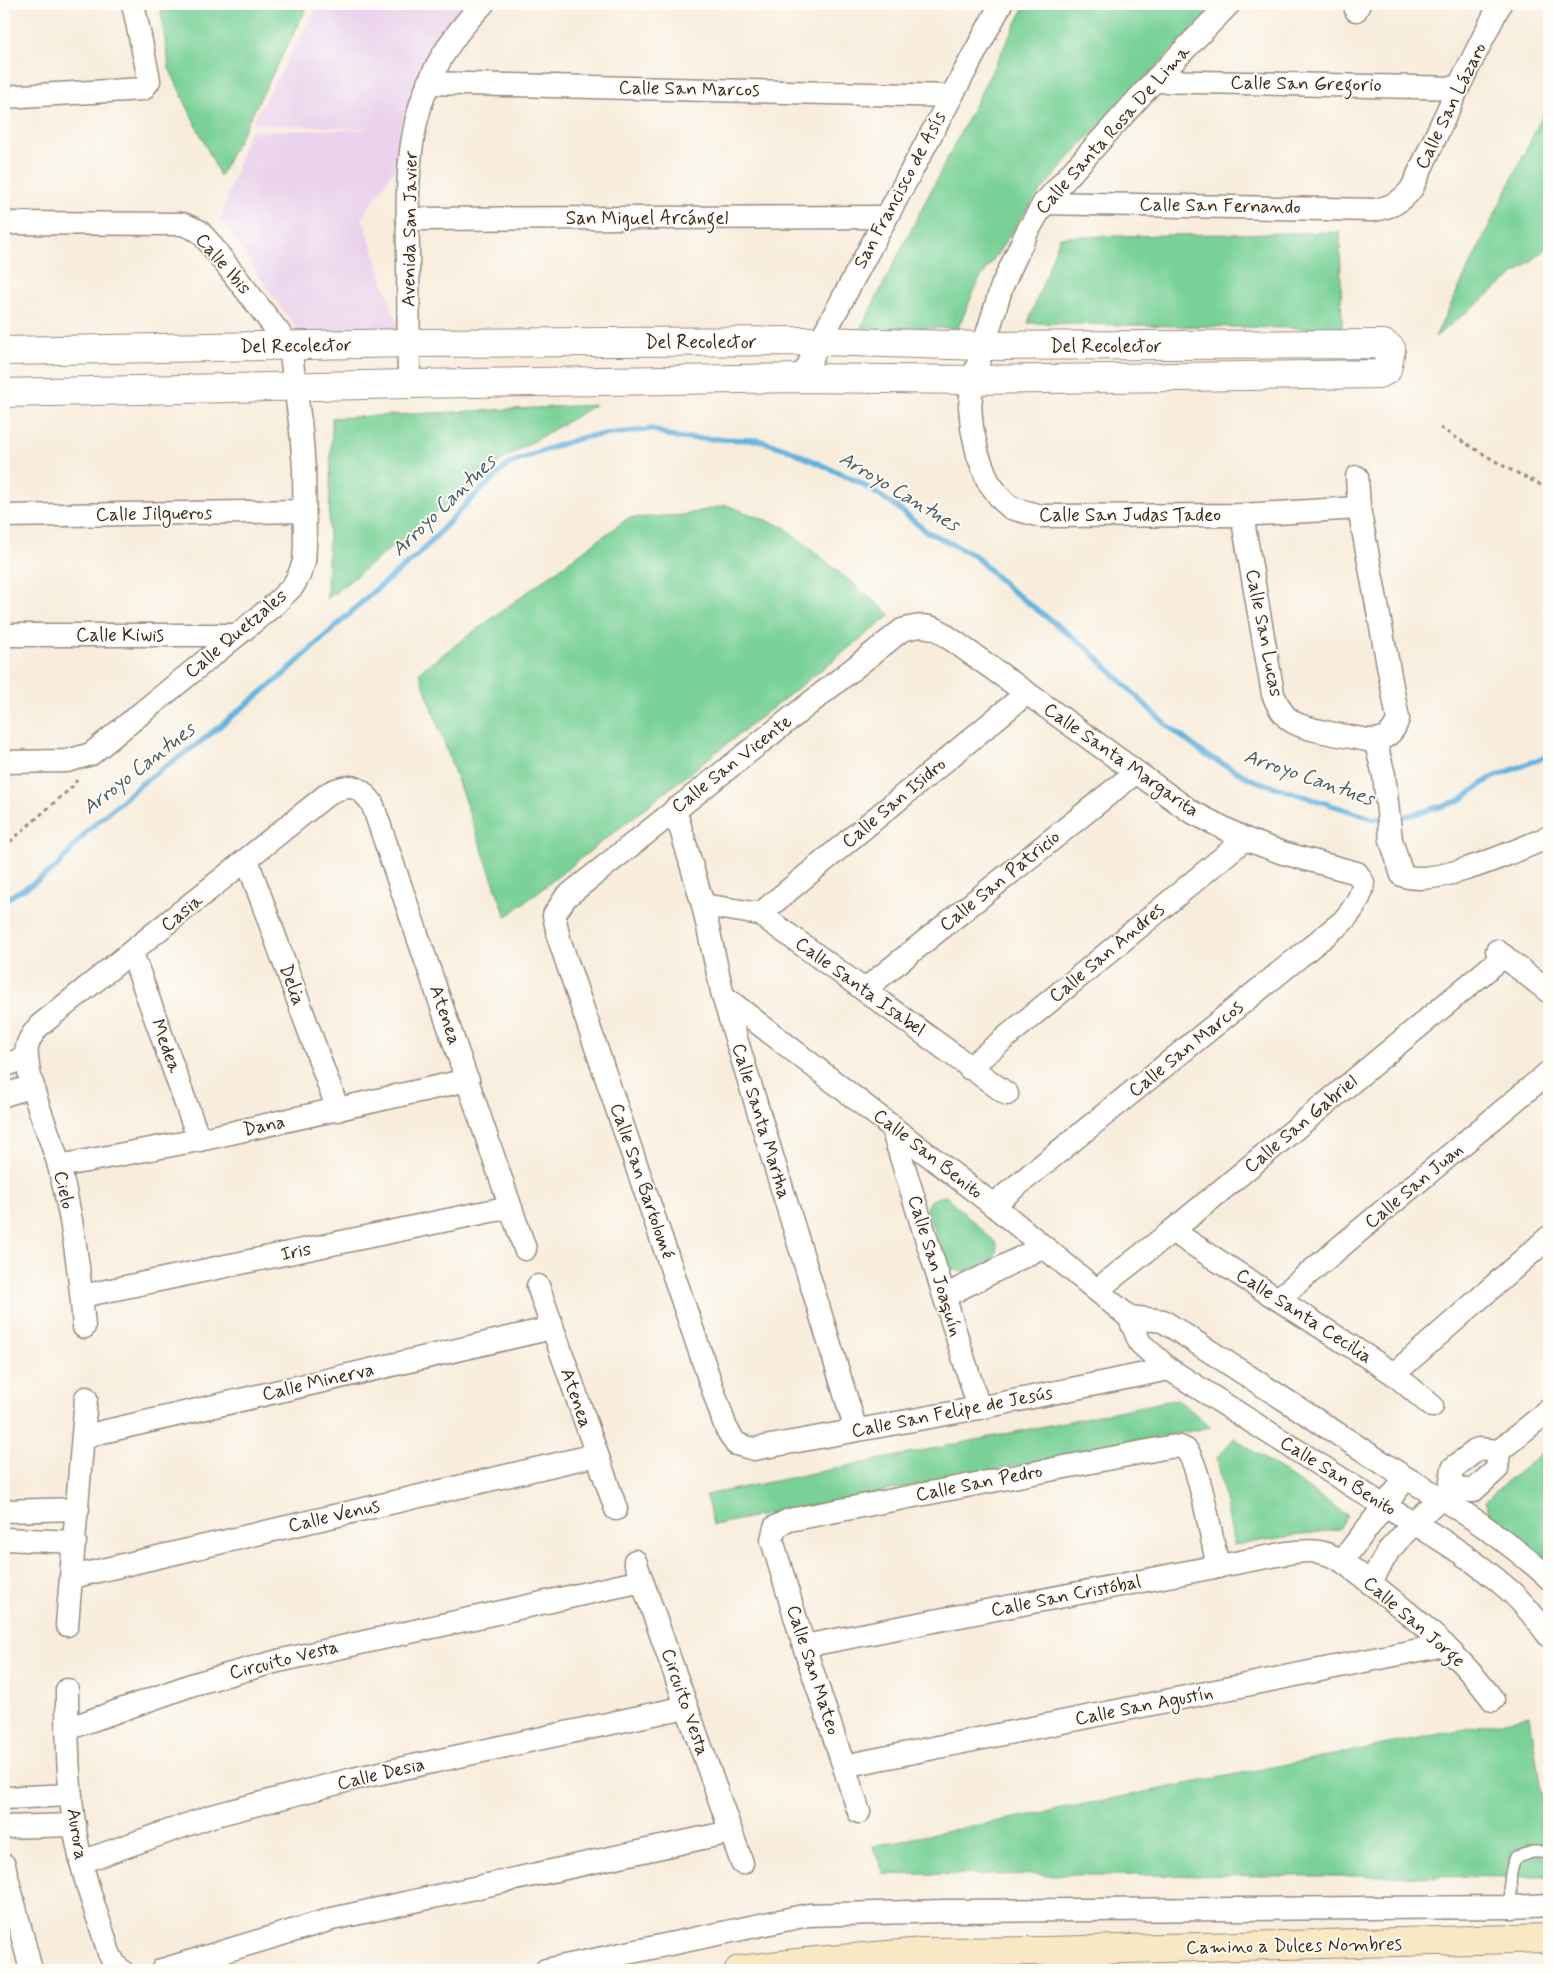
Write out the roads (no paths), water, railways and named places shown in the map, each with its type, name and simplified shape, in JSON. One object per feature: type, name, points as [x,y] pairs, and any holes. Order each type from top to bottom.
[{"type":"main road","name":"Camino a Dulces Nombres","points":[[739,1970],[804,1962],[923,1952],[1047,1952],[1549,1938]]},
{"type":"street","points":[[4,97],[138,90],[146,86],[149,81],[146,62],[133,4]]},
{"type":"street","name":"Avenida San Javier","points":[[409,384],[407,219],[411,141],[419,107],[442,54],[459,30],[483,4]]},
{"type":"street","name":"San Francisco de Asís","points":[[802,378],[1001,4]]},
{"type":"street","name":"Calle Santa Rosa De Lima","points":[[973,380],[1002,286],[1027,232],[1044,203],[1154,80],[1229,4]]},
{"type":"street","name":"Calle San Lázaro","points":[[1396,204],[1406,197],[1412,188],[1458,88],[1500,4]]},
{"type":"street","name":"Calle San Gregorio","points":[[1154,80],[1458,88]]},
{"type":"street","name":"Calle San Marcos","points":[[428,83],[951,96]]},
{"type":"street","name":"Calle San Fernando","points":[[1044,203],[1374,210],[1396,204]]},
{"type":"street","name":"San Miguel Arcángel","points":[[407,219],[886,217]]},
{"type":"street","name":"Calle Ibis","points":[[4,223],[170,223],[191,227],[208,241],[290,347],[296,386]]},
{"type":"street","name":"Del Recolector","points":[[4,351],[409,344],[820,341],[983,346],[1384,344],[1391,349],[1389,362],[1379,374],[973,380],[802,378],[296,386],[4,393]]},
{"type":"street","name":"Calle San Judas Tadeo","points":[[973,380],[970,406],[972,428],[978,455],[988,481],[1010,508],[1041,516],[1242,515],[1359,508]]},
{"type":"street","name":"Calle Quetzales","points":[[4,762],[67,761],[91,754],[274,605],[293,586],[304,562],[304,468],[296,386]]},
{"type":"street","points":[[1358,477],[1359,508],[1398,719],[1395,728],[1389,736],[1375,740],[1384,776],[1391,840],[1402,875],[1428,878],[1474,867],[1549,837]]},
{"type":"street","name":"Calle Jilgueros","points":[[4,516],[304,511]]},
{"type":"street","name":"Calle San Lucas","points":[[1242,515],[1273,694],[1277,704],[1292,722],[1303,726],[1375,740]]},
{"type":"street","name":"Calle Santa Margarita","points":[[919,625],[929,626],[938,630],[1027,692],[1135,773],[1190,811],[1245,838],[1283,853],[1356,873],[1362,881]]},
{"type":"street","name":"Calle San Vicente","points":[[554,916],[566,897],[675,809],[902,630],[919,625]]},
{"type":"street","name":"Calle Kiwis","points":[[4,636],[237,635]]},
{"type":"street","name":"Calle San Isidro","points":[[760,914],[1027,692]]},
{"type":"street","name":"Calle San Patricio","points":[[864,990],[1135,773]]},
{"type":"street","name":"Casia","points":[[26,1057],[30,1037],[39,1026],[330,793],[343,786],[356,788]]},
{"type":"street","name":"Atenea","points":[[356,788],[364,791],[372,803],[525,1248]]},
{"type":"street","name":"Calle Santa Martha","points":[[675,809],[703,905],[723,996],[856,1430]]},
{"type":"street","name":"Calle San Andres","points":[[969,1068],[1245,838]]},
{"type":"street","name":"Delia","points":[[247,860],[338,1110]]},
{"type":"street","name":"Calle San Marcos","points":[[993,1205],[1342,922],[1353,911],[1363,886],[1362,881]]},
{"type":"street","name":"Calle Santa Isabel","points":[[703,905],[760,914],[1007,1094]]},
{"type":"street","name":"Calle San Bartolomé","points":[[554,916],[559,939],[722,1419],[736,1444]]},
{"type":"street","name":"Medea","points":[[132,953],[199,1140]]},
{"type":"street","name":"Calle San Gabriel","points":[[1097,1290],[1172,1231],[1500,953],[1549,992]]},
{"type":"street","name":"Calle San Benito","points":[[723,996],[993,1205],[1042,1247],[1130,1317],[1140,1342],[1169,1369],[1384,1506],[1414,1523],[1472,1562],[1509,1590],[1534,1616],[1549,1636]]},
{"type":"street","points":[[4,1066],[26,1057]]},
{"type":"street","name":"Cielo","points":[[26,1057],[33,1086],[59,1166],[75,1244],[84,1327]]},
{"type":"street","name":"Calle San Juan","points":[[1278,1299],[1549,1072]]},
{"type":"street","name":"Dana","points":[[59,1166],[199,1140],[468,1080]]},
{"type":"street","points":[[4,1094],[33,1086]]},
{"type":"street","name":"Calle San Joaquín","points":[[891,1125],[979,1408]]},
{"type":"street","name":"Iris","points":[[82,1296],[510,1208]]},
{"type":"street","name":"Calle Santa Cecilia","points":[[1172,1231],[1394,1374],[1432,1406]]},
{"type":"street","points":[[1394,1374],[1549,1237]]},
{"type":"street","points":[[945,1296],[1042,1247]]},
{"type":"street","name":"Atenea","points":[[538,1286],[616,1509]]},
{"type":"street","name":"Calle San Benito","points":[[1130,1317],[1163,1321],[1406,1478],[1445,1492],[1549,1578]]},
{"type":"street","name":"Calle Minerva","points":[[84,1436],[552,1328]]},
{"type":"street","name":"Calle San Felipe de Jesús","points":[[736,1444],[754,1449],[979,1408],[1169,1369]]},
{"type":"street","points":[[67,1625],[86,1398]]},
{"type":"street","points":[[1370,1583],[1389,1550],[1445,1492],[1473,1491],[1497,1469],[1499,1451],[1549,1410]]},
{"type":"street","name":"Calle San Pedro","points":[[775,1527],[789,1520],[1178,1446],[1185,1449],[1195,1464],[1218,1566]]},
{"type":"street","name":"Calle Venus","points":[[72,1577],[596,1456]]},
{"type":"street","points":[[1335,1557],[1384,1506],[1406,1478]]},
{"type":"street","points":[[4,1511],[78,1509]]},
{"type":"street","name":"Calle San Mateo","points":[[775,1527],[772,1540],[804,1646],[860,1812]]},
{"type":"street","points":[[4,1539],[75,1542]]},
{"type":"street","name":"Calle San Cristóbal","points":[[804,1646],[1287,1553],[1307,1550],[1335,1557]]},
{"type":"street","name":"Calle San Jorge","points":[[1335,1557],[1370,1583],[1444,1645],[1477,1678],[1493,1700]]},
{"type":"street","name":"Circuito Vesta","points":[[67,1729],[194,1684],[278,1660],[639,1571],[742,1863]]},
{"type":"street","name":"Calle San Agustín","points":[[844,1766],[1444,1645]]},
{"type":"street","name":"Aurora","points":[[67,1690],[71,1795],[81,1862],[109,1952],[115,1965],[121,1970]]},
{"type":"street","name":"Calle Desia","points":[[81,1862],[212,1816],[353,1779],[686,1707]]},
{"type":"street","points":[[4,1798],[71,1795]]},
{"type":"street","points":[[4,1827],[75,1825]]},
{"type":"street","points":[[162,1970],[332,1919],[730,1832]]},
{"type":"street","points":[[4,1865],[31,1970]]},
{"type":"street","points":[[546,1970],[808,1915],[944,1911],[1512,1907],[1549,1905]]},
{"type":"lane","points":[[1512,1907],[1511,1868],[1516,1857],[1533,1852],[1549,1852]]},
{"type":"waterway","name":"Arroyo Cantues","points":[[4,900],[57,867],[87,831],[141,784],[199,743],[283,675],[374,591],[417,556],[467,503],[509,464],[584,437],[652,429],[676,438],[758,440],[787,449],[859,482],[898,508],[926,531],[974,555],[1006,586],[1087,648],[1163,722],[1204,754],[1253,780],[1375,819],[1384,818]]},
{"type":"waterway","name":"Arroyo Cantues","points":[[1393,817],[1411,815],[1459,801],[1489,779],[1549,755]]}]
